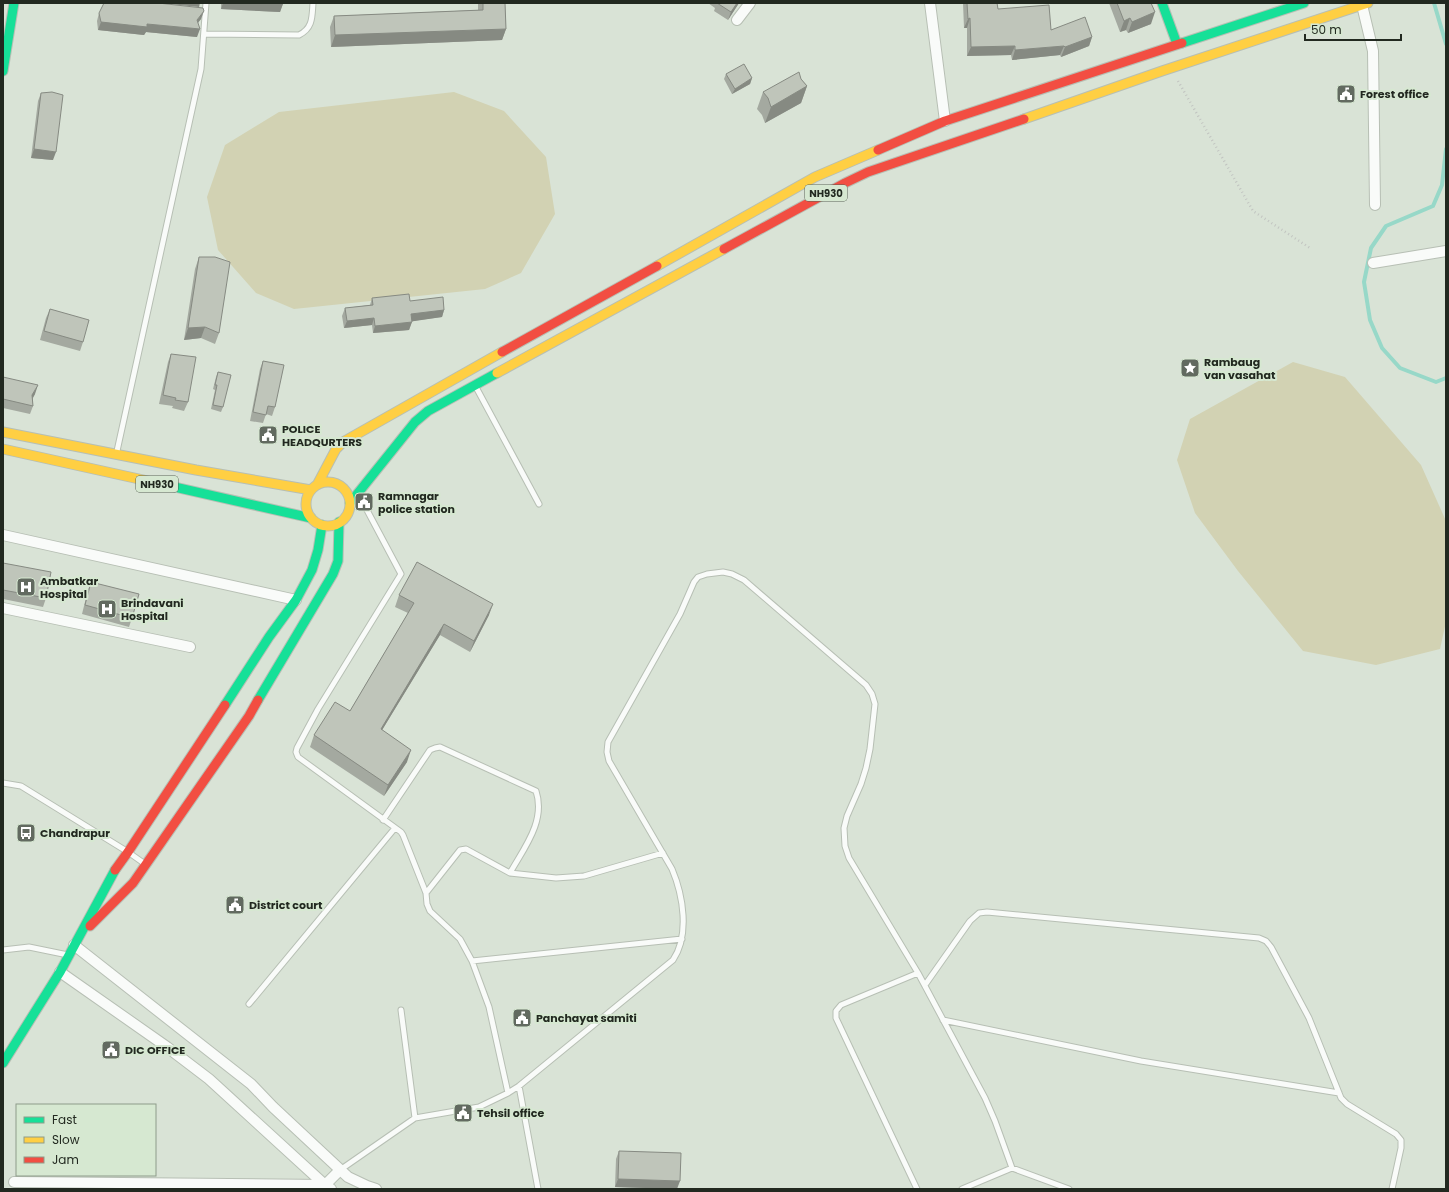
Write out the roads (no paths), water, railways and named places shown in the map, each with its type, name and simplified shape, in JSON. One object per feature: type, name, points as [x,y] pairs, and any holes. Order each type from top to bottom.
[{"type":"main road","points":[[3,70],[14,3]]},
{"type":"main road","points":[[1162,3],[1177,44]]},
{"type":"main road","name":"NH930","points":[[311,518],[306,505],[307,498],[336,449],[343,442],[815,177],[945,121],[1298,4]]},
{"type":"main road","name":"NH930","points":[[350,503],[421,416],[856,177],[1171,68],[1365,4]]},
{"type":"main road","name":"NH930","points":[[3,432],[196,470],[314,488],[328,482],[335,483],[347,492],[350,499],[348,514],[339,522]]},
{"type":"main road","name":"NH930","points":[[3,449],[311,518],[322,525]]},
{"type":"main road","points":[[3,1063],[60,972],[69,955],[114,871],[269,637],[296,600],[312,570],[318,550],[322,525],[330,526],[339,522],[338,561],[333,574],[249,716],[133,883],[76,942]]},
{"type":"street","points":[[737,20],[750,3]]},
{"type":"street","points":[[930,3],[945,121]]},
{"type":"street","points":[[1365,4],[1373,51],[1375,205]]},
{"type":"street","points":[[1177,44],[1187,63]]},
{"type":"street","points":[[1374,263],[1446,251]]},
{"type":"street","points":[[3,535],[296,600]]},
{"type":"street","points":[[3,608],[190,647]]},
{"type":"street","points":[[76,942],[251,1084],[348,1177],[376,1189]]},
{"type":"street","points":[[60,972],[167,1047],[208,1079],[328,1187]]},
{"type":"street","points":[[328,1187],[340,1170]]},
{"type":"street","points":[[14,1182],[130,1186],[328,1187]]},
{"type":"lane","points":[[116,454],[201,69],[206,3]]},
{"type":"lane","points":[[204,34],[299,35],[306,32],[310,25],[313,3]]},
{"type":"lane","points":[[198,12],[206,12]]},
{"type":"lane","points":[[467,372],[539,504]]},
{"type":"lane","points":[[358,493],[401,574],[318,709],[296,752],[298,757],[401,832],[403,835],[426,893],[427,904],[430,911],[460,939],[472,961],[489,1007],[508,1093]]},
{"type":"lane","points":[[340,1170],[415,1118],[479,1107],[519,1086],[673,960],[679,951],[682,938],[682,898],[675,876],[609,761],[607,752],[608,742],[680,614],[694,582],[698,577],[723,572],[732,574],[744,580],[866,685],[872,694],[875,704],[870,749],[861,784],[847,816],[844,828],[844,846],[925,985],[985,1098],[1012,1168]]},
{"type":"lane","points":[[383,820],[430,750],[440,747],[536,791],[539,810],[534,831],[510,873]]},
{"type":"lane","points":[[3,782],[21,786],[146,864]]},
{"type":"lane","points":[[249,1004],[395,828]]},
{"type":"lane","points":[[426,893],[462,849],[466,849],[510,873],[556,878],[584,876],[663,853]]},
{"type":"lane","points":[[925,985],[970,921],[979,913],[987,912],[1260,938],[1266,941],[1271,947],[1309,1018],[1339,1093],[1344,1101],[1396,1134],[1401,1140],[1401,1148],[1392,1189]]},
{"type":"lane","points":[[472,961],[682,938]]},
{"type":"lane","points":[[3,950],[29,947],[69,955]]},
{"type":"lane","points":[[917,1189],[836,1018],[836,1011],[841,1005],[918,973]]},
{"type":"lane","points":[[401,1010],[415,1118]]},
{"type":"lane","points":[[943,1020],[1142,1061],[1339,1093]]},
{"type":"lane","points":[[519,1086],[538,1189]]},
{"type":"lane","points":[[962,1189],[1012,1168],[1069,1189]]},
{"type":"waterway","points":[[1434,3],[1446,44]]},
{"type":"waterway","points":[[1446,149],[1442,185],[1433,206],[1386,226],[1371,248],[1364,282],[1370,320],[1382,348],[1400,368],[1436,382],[1446,378]]},
{"type":"place","name":"Forest office","points":[[1346,94]]},
{"type":"place","name":"Rambaug van vasahat","points":[[1190,368]]},
{"type":"place","name":"POLICE HEADQURTERS","points":[[268,435]]},
{"type":"place","name":"Ramnagar police station","points":[[364,502]]},
{"type":"place","name":"Ambatkar Hospital","points":[[26,587]]},
{"type":"place","name":"Brindavani Hospital","points":[[107,609]]},
{"type":"place","name":"Chandrapur","points":[[26,833]]},
{"type":"place","name":"District court","points":[[235,905]]},
{"type":"place","name":"Panchayat samiti","points":[[522,1018]]},
{"type":"place","name":"DIC OFFICE","points":[[111,1050]]},
{"type":"place","name":"Tehsil office","points":[[463,1113]]}]
